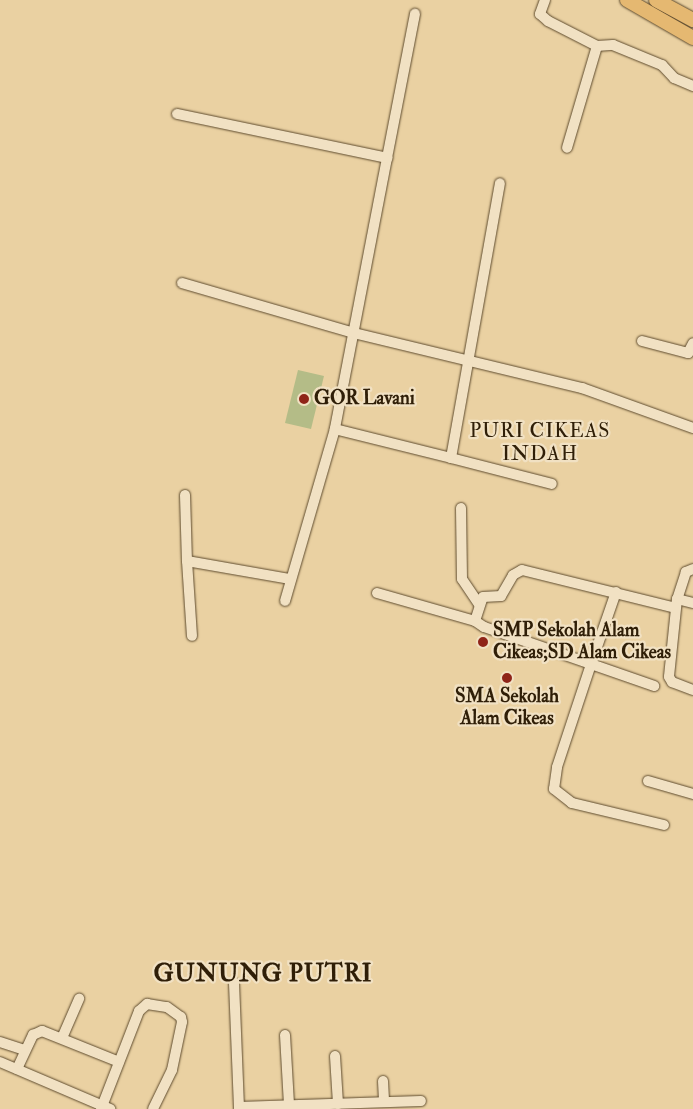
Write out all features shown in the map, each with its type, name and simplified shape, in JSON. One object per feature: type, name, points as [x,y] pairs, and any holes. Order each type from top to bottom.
[{"type":"highway","points":[[627,0],[693,38]]},
{"type":"highway","points":[[656,0],[693,20]]},
{"type":"highway","points":[[668,24],[674,11]]},
{"type":"street","points":[[545,0],[540,14],[544,17],[597,46],[613,45],[662,65],[674,78],[693,86]]},
{"type":"street","points":[[285,601],[335,429],[415,14]]},
{"type":"street","points":[[567,148],[597,46]]},
{"type":"street","points":[[177,114],[387,158]]},
{"type":"street","points":[[451,458],[500,183]]},
{"type":"street","points":[[182,283],[354,333],[582,388],[693,428]]},
{"type":"street","points":[[642,340],[688,353],[693,343]]},
{"type":"street","points":[[335,429],[552,484]]},
{"type":"street","points":[[185,495],[186,561],[192,636]]},
{"type":"street","points":[[461,508],[462,579],[478,604]]},
{"type":"street","points":[[186,561],[290,579]]},
{"type":"street","points":[[693,569],[686,572],[676,603],[669,679],[693,690]]},
{"type":"street","points":[[475,621],[478,604],[483,597],[500,596],[513,575],[522,570],[616,592],[676,603],[693,603]]},
{"type":"street","points":[[616,592],[557,767],[554,789],[572,803],[664,825]]},
{"type":"street","points":[[377,593],[475,621],[484,627],[654,686]]},
{"type":"street","points":[[648,781],[693,794]]},
{"type":"street","points":[[234,983],[239,1108],[384,1102],[407,1105],[421,1101]]},
{"type":"street","points":[[62,1038],[79,999]]},
{"type":"street","points":[[0,1062],[105,1107],[119,1062],[139,1011],[147,1004],[167,1007],[181,1018],[182,1022],[172,1070],[152,1109]]},
{"type":"street","points":[[17,1068],[24,1050],[38,1032],[62,1038],[119,1062]]},
{"type":"street","points":[[285,1035],[289,1106]]},
{"type":"street","points":[[0,1042],[24,1050]]},
{"type":"street","points":[[335,1056],[338,1104]]},
{"type":"street","points":[[383,1081],[384,1102]]},
{"type":"green space","name":"GOR Lavani","points":[[298,370],[324,376],[311,429],[285,423]]},
{"type":"place","name":"GOR Lavani","points":[[304,399]]},
{"type":"place","name":"SMP Sekolah Alam Cikeas;SD Alam Cikeas","points":[[483,642]]},
{"type":"place","name":"SMA Sekolah Alam Cikeas","points":[[507,678]]},
{"type":"district","name":"PURI CIKEAS INDAH","points":[[540,442]]},
{"type":"district","name":"GUNUNG PUTRI","points":[[263,974]]}]
